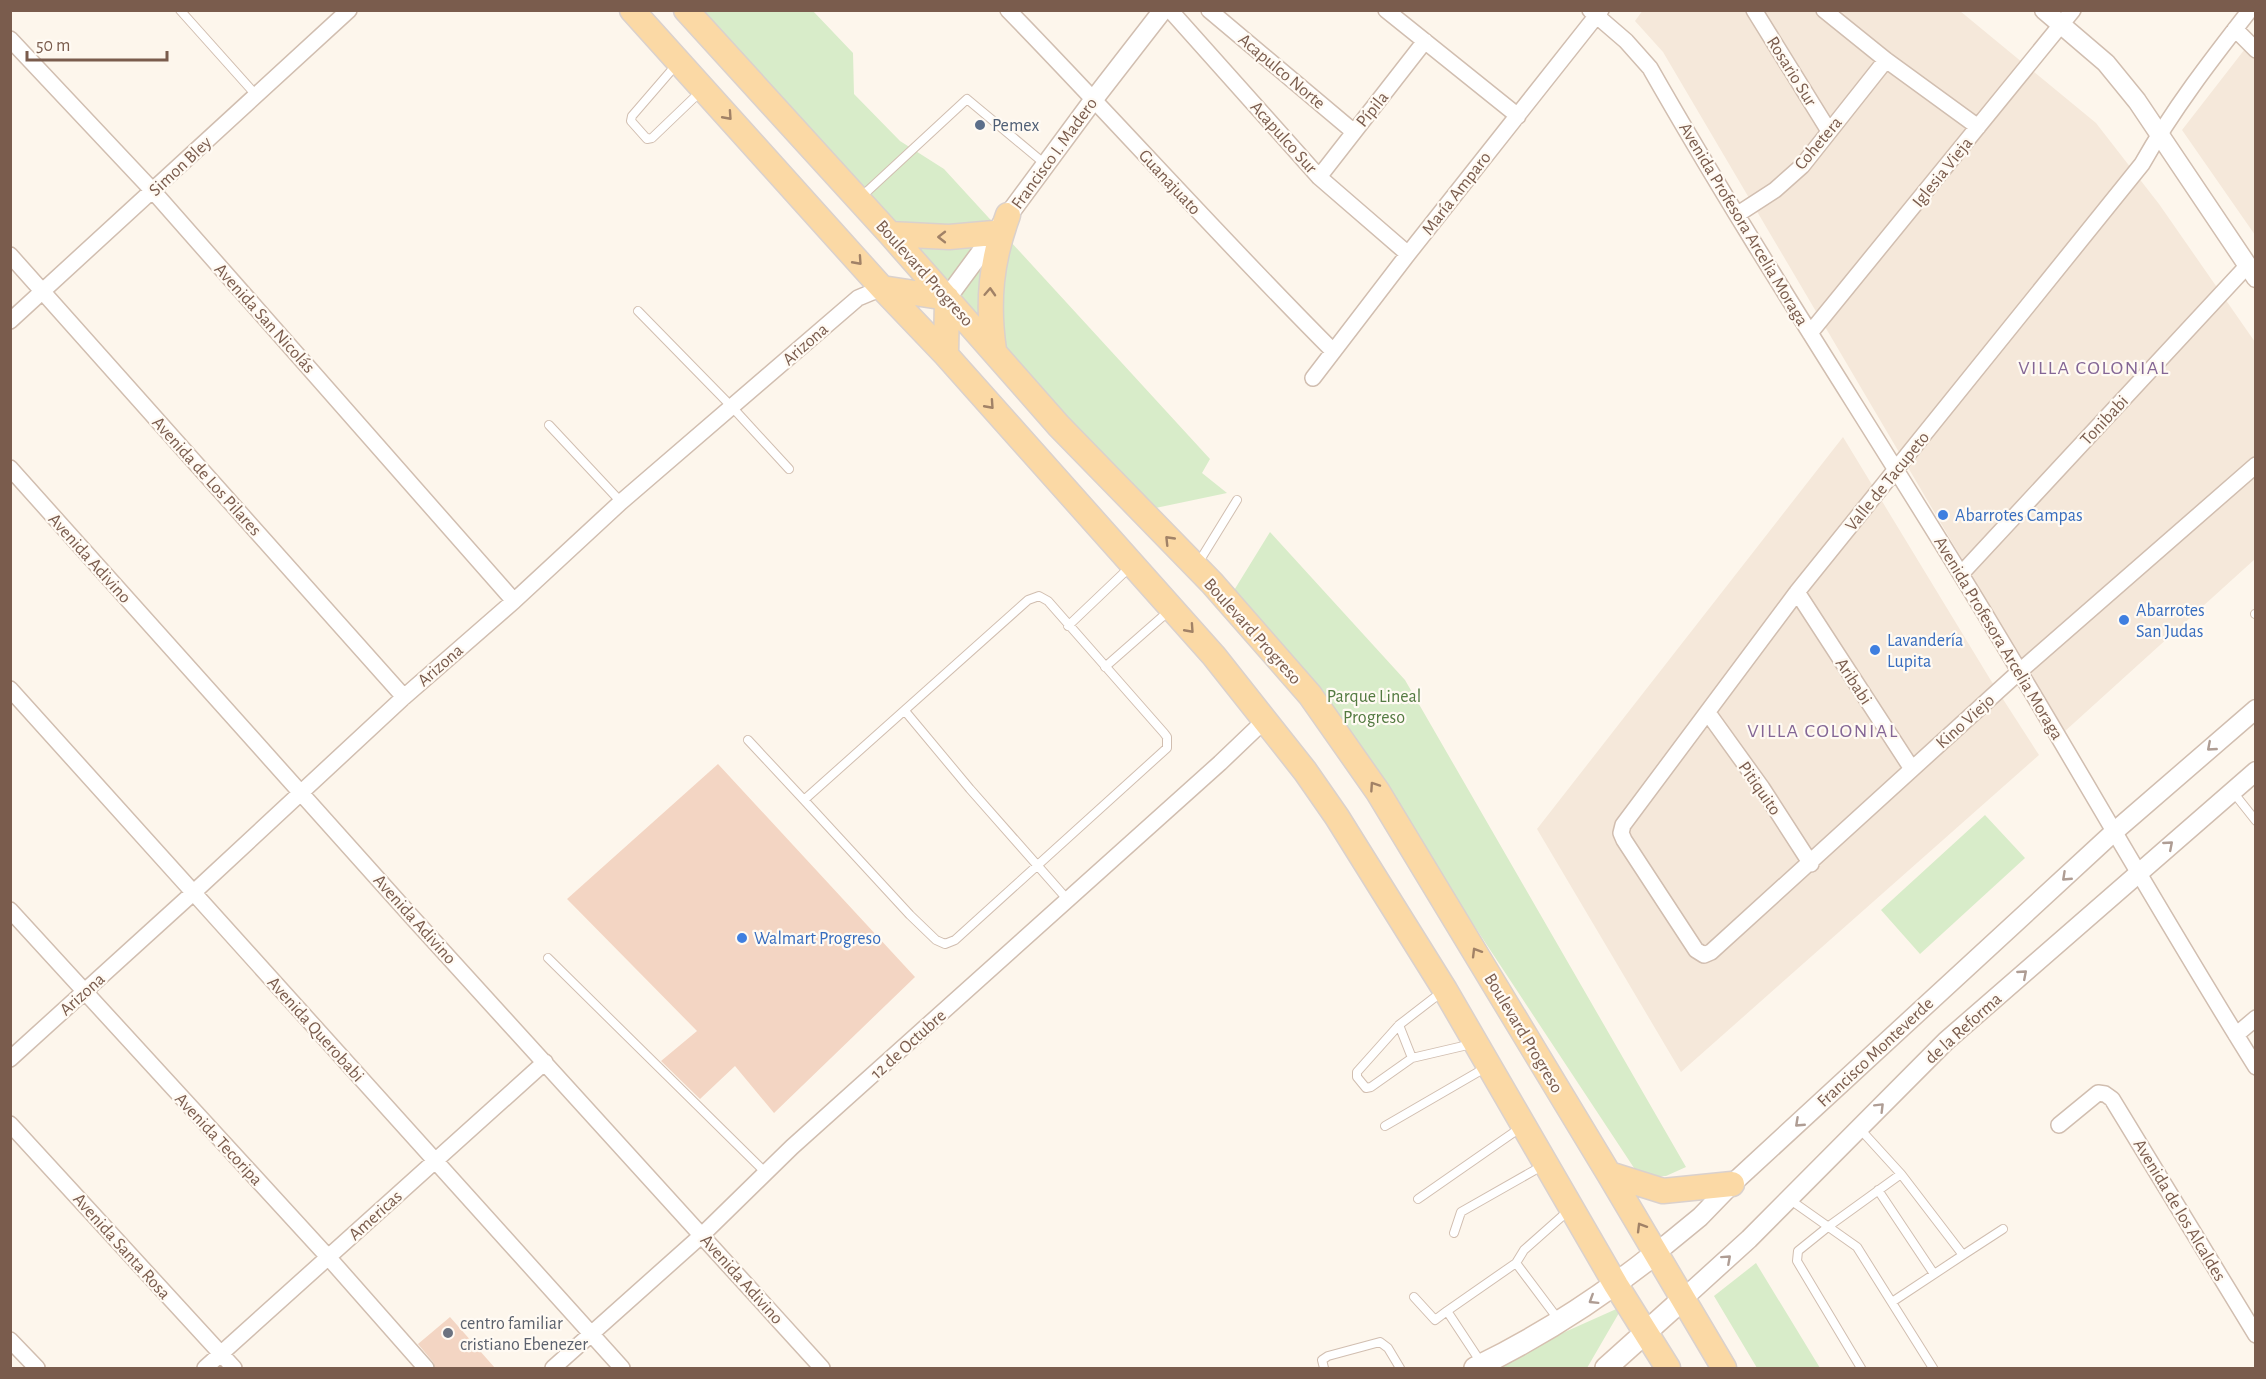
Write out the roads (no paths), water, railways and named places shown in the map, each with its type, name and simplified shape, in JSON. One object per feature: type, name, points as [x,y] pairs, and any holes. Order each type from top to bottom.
[{"type":"main road","points":[[632,10],[882,288],[946,355],[1214,656],[1265,720],[1337,817],[1476,1043],[1668,1368]]},
{"type":"main road","name":"Boulevard Progreso","points":[[686,10],[890,234],[1089,459],[1196,567],[1277,655],[1310,695],[1378,792],[1724,1368]]},
{"type":"main road","points":[[890,234],[949,237],[1001,224],[992,268],[990,323],[994,350]]},
{"type":"main road","points":[[882,288],[946,298],[946,355]]},
{"type":"main road","points":[[1609,1174],[1663,1191],[1732,1184]]},
{"type":"main road","name":"Francisco Monteverde","points":[[1479,1367],[1504,1358],[1617,1285],[1656,1253]]},
{"type":"main road","points":[[1606,1368],[1684,1299]]},
{"type":"street","name":"Simon Bley","points":[[10,321],[349,10]]},
{"type":"street","name":"Guanajuato","points":[[1008,10],[1333,351]]},
{"type":"street","name":"Francisco I. Madero","points":[[946,298],[1163,10]]},
{"type":"street","name":"Acapulco Sur","points":[[1170,10],[1319,177],[1408,254]]},
{"type":"street","name":"Acapulco Norte","points":[[1209,10],[1354,132]]},
{"type":"street","points":[[1386,10],[1518,116]]},
{"type":"street","name":"Rosario Sur","points":[[1754,10],[1829,131]]},
{"type":"street","points":[[1824,10],[1886,60],[1978,127]]},
{"type":"street","points":[[2044,10],[2067,17],[2137,101],[2252,272]]},
{"type":"street","name":"Valle de Tacupeto","points":[[1704,955],[1696,950],[1622,833],[1623,825],[1797,592],[2142,164],[2191,86],[2250,10]]},
{"type":"street","name":"María Amparo","points":[[1313,378],[1518,116],[1596,12]]},
{"type":"street","name":"Avenida Profesora Arcelia Moraga","points":[[1596,12],[1650,68],[1810,333],[2020,671],[2115,831],[2137,873],[2256,1066]]},
{"type":"street","name":"Iglesia Vieja","points":[[1810,333],[2067,17]]},
{"type":"street","points":[[2235,28],[2256,50]]},
{"type":"street","name":"Avenida San Nicolás","points":[[10,39],[153,191],[514,601]]},
{"type":"street","name":"Pípila","points":[[1319,177],[1425,41]]},
{"type":"street","name":"Cohetera","points":[[1738,214],[1775,190],[1802,166],[1886,60]]},
{"type":"street","name":"Avenida de Los Pilares","points":[[10,255],[404,697]]},
{"type":"street","name":"Tonibabi","points":[[1961,574],[2252,272]]},
{"type":"street","name":"Arizona","points":[[10,1059],[404,697],[514,601],[621,502],[858,298],[882,288]]},
{"type":"street","name":"Kino Viejo","points":[[1704,955],[1711,952],[1811,864],[2020,671],[2256,465]]},
{"type":"street","name":"Avenida Adivino","points":[[10,468],[822,1368]]},
{"type":"street","name":"Aribabi","points":[[1797,592],[1912,769]]},
{"type":"street","name":"Avenida Querobabi","points":[[10,689],[622,1368]]},
{"type":"street","name":"Francisco Monteverde","points":[[1656,1253],[1700,1217],[1732,1184],[2115,831],[2256,709]]},
{"type":"street","name":"Pitiquito","points":[[1708,713],[1762,788],[1811,864]]},
{"type":"street","name":"12 de Octubre","points":[[553,1368],[702,1235],[766,1173],[1067,898],[1220,764],[1265,720]]},
{"type":"street","name":"de la Reforma","points":[[1684,1299],[1733,1255],[1946,1041],[2256,771]]},
{"type":"street","name":"Avenida Tecoripa","points":[[10,910],[426,1368]]},
{"type":"street","points":[[2236,1035],[2256,1018]]},
{"type":"street","name":"Americas","points":[[205,1368],[545,1062]]},
{"type":"street","name":"Avenida de los Alcaldes","points":[[2059,1125],[2098,1093],[2112,1099],[2256,1335]]},
{"type":"street","name":"Avenida Santa Rosa","points":[[10,1124],[234,1368]]},
{"type":"street","points":[[10,1340],[37,1368]]},
{"type":"lane","points":[[180,10],[256,95]]},
{"type":"lane","points":[[679,62],[632,116],[631,122],[647,139],[652,138],[703,89]]},
{"type":"lane","points":[[859,200],[967,99],[1045,164]]},
{"type":"lane","points":[[638,311],[789,469]]},
{"type":"lane","points":[[549,425],[621,502]]},
{"type":"lane","points":[[1196,567],[1237,500]]},
{"type":"lane","points":[[1068,626],[1132,565]]},
{"type":"lane","points":[[748,740],[910,915],[936,940],[945,944],[955,940],[1167,748],[1167,737],[1048,601],[1039,596],[1033,597],[804,800]]},
{"type":"lane","points":[[1106,667],[1172,609]]},
{"type":"lane","points":[[905,711],[1067,898]]},
{"type":"lane","points":[[2232,791],[2256,821]]},
{"type":"lane","points":[[548,958],[766,1173]]},
{"type":"lane","points":[[1444,990],[1399,1025],[1357,1072],[1357,1077],[1366,1088],[1371,1087],[1412,1058],[1476,1043]]},
{"type":"lane","points":[[1399,1025],[1412,1058]]},
{"type":"lane","points":[[1385,1126],[1489,1065]]},
{"type":"lane","points":[[1418,1199],[1524,1125]]},
{"type":"lane","points":[[1859,1128],[1901,1174],[1963,1255]]},
{"type":"lane","points":[[1454,1233],[1461,1212],[1546,1164]]},
{"type":"lane","points":[[1861,1368],[1796,1259],[1798,1251],[1901,1174]]},
{"type":"lane","points":[[1878,1190],[1934,1274]]},
{"type":"lane","points":[[1789,1199],[1857,1247],[1892,1302],[1928,1367]]},
{"type":"lane","points":[[1414,1297],[1434,1320],[1516,1263],[1524,1250],[1572,1208]]},
{"type":"lane","points":[[1892,1302],[2003,1229]]},
{"type":"lane","points":[[1516,1263],[1558,1321]]},
{"type":"lane","points":[[1447,1311],[1479,1367]]},
{"type":"lane","points":[[1324,1368],[1322,1360],[1328,1356],[1380,1342],[1388,1348],[1400,1368]]},
{"type":"place","name":"Pemex","points":[[980,125]]},
{"type":"place","name":"Abarrotes Campas","points":[[1943,515]]},
{"type":"place","name":"Abarrotes San Judas","points":[[2124,620]]},
{"type":"place","name":"Lavandería Lupita","points":[[1875,650]]},
{"type":"place","name":"Walmart Progreso","points":[[742,938]]},
{"type":"place","name":"centro familiar cristiano Ebenezer","points":[[448,1333]]},
{"type":"district","name":"VILLA COLONIAL","points":[[2094,367]]},
{"type":"district","name":"VILLA COLONIAL","points":[[1823,730]]},
{"type":"park label","name":"Parque Lineal Progreso","points":[[1374,706]]}]
